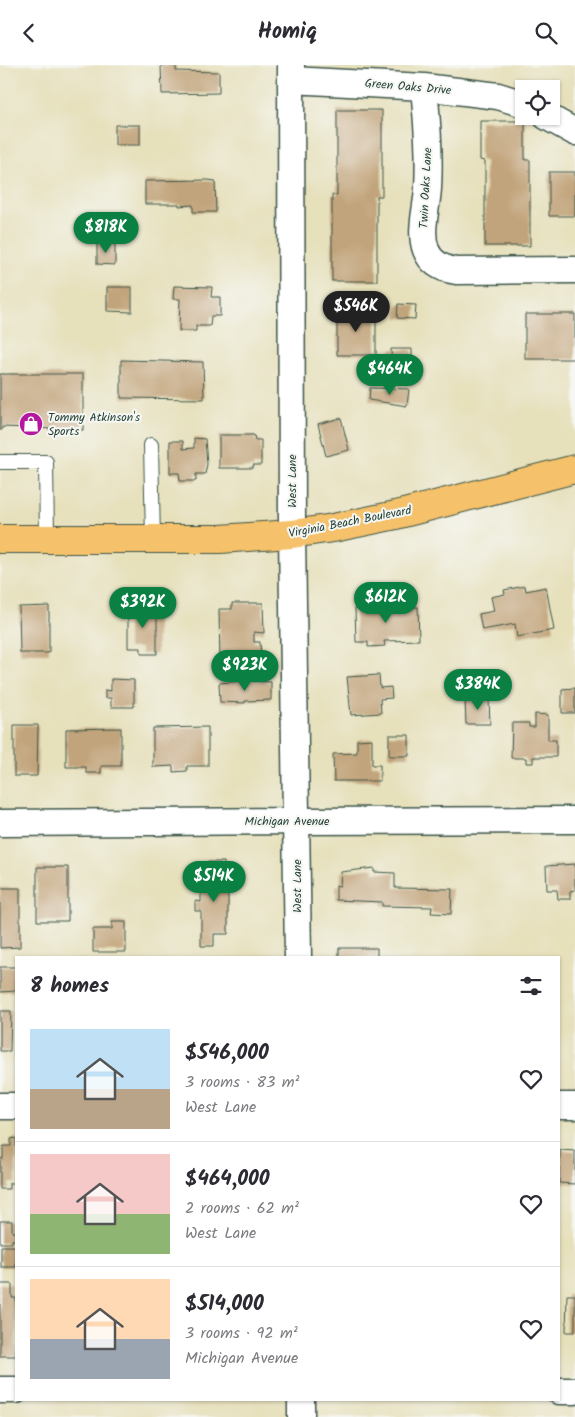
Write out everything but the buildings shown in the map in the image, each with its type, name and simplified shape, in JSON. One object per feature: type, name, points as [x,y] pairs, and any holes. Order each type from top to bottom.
[{"type":"main road","name":"Virginia Beach Boulevard","points":[[0,539],[251,538],[292,534],[396,515],[575,469]]},
{"type":"street","name":"Green Oaks Drive","points":[[291,73],[498,96],[515,101]]},
{"type":"street","name":"West Lane","points":[[291,73],[292,534],[298,956]]},
{"type":"street","name":"Twin Oaks Lane","points":[[424,87],[428,138],[428,189],[423,239],[426,252],[434,262],[446,269],[456,271],[575,270]]},
{"type":"street","points":[[560,124],[575,132]]},
{"type":"street","name":"Michigan Avenue","points":[[0,823],[575,821]]},
{"type":"street","points":[[0,1106],[15,1106]]},
{"type":"street","points":[[560,1106],[575,1106]]},
{"type":"street","points":[[0,1390],[15,1390]]},
{"type":"street","points":[[560,1391],[575,1391]]},
{"type":"street","points":[[301,1401],[301,1417]]},
{"type":"lane","points":[[151,445],[153,539]]},
{"type":"lane","points":[[0,462],[46,462],[47,539]]},
{"type":"place","name":"Tommy Atkinson's Sports","points":[[31,424]]}]
